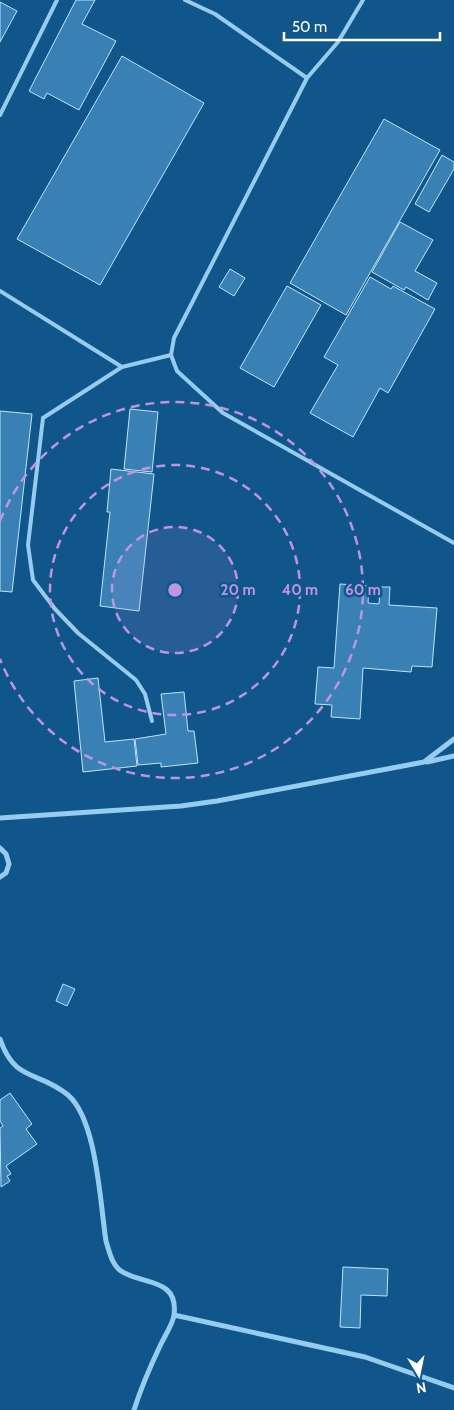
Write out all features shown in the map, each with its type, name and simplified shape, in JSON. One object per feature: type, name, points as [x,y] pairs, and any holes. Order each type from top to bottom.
[{"type":"street","points":[[424,762],[454,739]]},
{"type":"street","points":[[0,818],[181,806],[454,756]]},
{"type":"street","points":[[0,848],[6,854],[10,864],[6,873],[0,877]]},
{"type":"street","points":[[0,1039],[5,1054],[15,1067],[68,1095],[82,1114],[90,1134],[110,1258],[120,1271],[134,1277],[152,1280],[165,1287],[173,1299],[174,1315],[144,1380],[134,1410]]},
{"type":"street","points":[[174,1315],[365,1357],[454,1388]]},
{"type":"lane","points":[[0,115],[57,0]]},
{"type":"lane","points":[[185,0],[215,14],[307,78]]},
{"type":"lane","points":[[363,0],[338,42],[307,78],[174,338],[171,355],[177,371],[223,413],[454,543]]},
{"type":"lane","points":[[0,291],[122,367]]},
{"type":"lane","points":[[152,721],[144,694],[136,680],[78,633],[33,580],[28,545],[43,418],[122,367],[171,355]]},
{"type":"building","points":[[76,0],[95,0],[82,24],[116,41],[79,110],[47,93],[44,99],[29,91]]},
{"type":"building","points":[[0,2],[17,11],[0,42]]},
{"type":"building","points":[[122,56],[204,103],[100,285],[17,239]]},
{"type":"building","points":[[384,119],[440,150],[346,315],[290,283]]},
{"type":"building","points":[[442,155],[454,162],[454,169],[429,212],[415,204]]},
{"type":"building","points":[[400,222],[433,240],[415,271],[437,283],[428,300],[406,287],[404,290],[372,272]]},
{"type":"building","points":[[230,269],[245,278],[234,296],[219,287]]},
{"type":"building","points":[[370,277],[391,289],[393,286],[435,309],[388,393],[380,388],[353,437],[310,413],[338,365],[324,357]]},
{"type":"building","points":[[287,286],[321,305],[274,387],[240,368]]},
{"type":"building","points":[[130,409],[158,412],[152,472],[124,469]]},
{"type":"building","points":[[0,411],[32,414],[12,592],[0,591]]},
{"type":"building","points":[[111,469],[154,474],[139,611],[100,606],[110,512],[107,512]]},
{"type":"building","points":[[340,584],[369,586],[368,603],[379,604],[380,587],[390,587],[389,605],[437,608],[432,667],[412,666],[411,672],[363,668],[360,719],[331,717],[332,705],[315,704],[318,667],[334,668]]},
{"type":"building","points":[[98,678],[105,742],[134,739],[137,766],[83,772],[74,681]]},
{"type":"building","points":[[184,692],[188,731],[194,731],[198,763],[161,767],[161,763],[138,765],[135,739],[166,734],[161,694]]},
{"type":"building","points":[[63,984],[75,989],[67,1006],[56,1001]]},
{"type":"building","points":[[10,1093],[32,1124],[26,1129],[37,1144],[6,1166],[11,1174],[7,1176],[10,1181],[1,1187],[0,1128],[3,1126],[0,1121],[0,1100]]},
{"type":"building","points":[[343,1267],[388,1269],[387,1296],[361,1295],[360,1328],[340,1327]]}]
